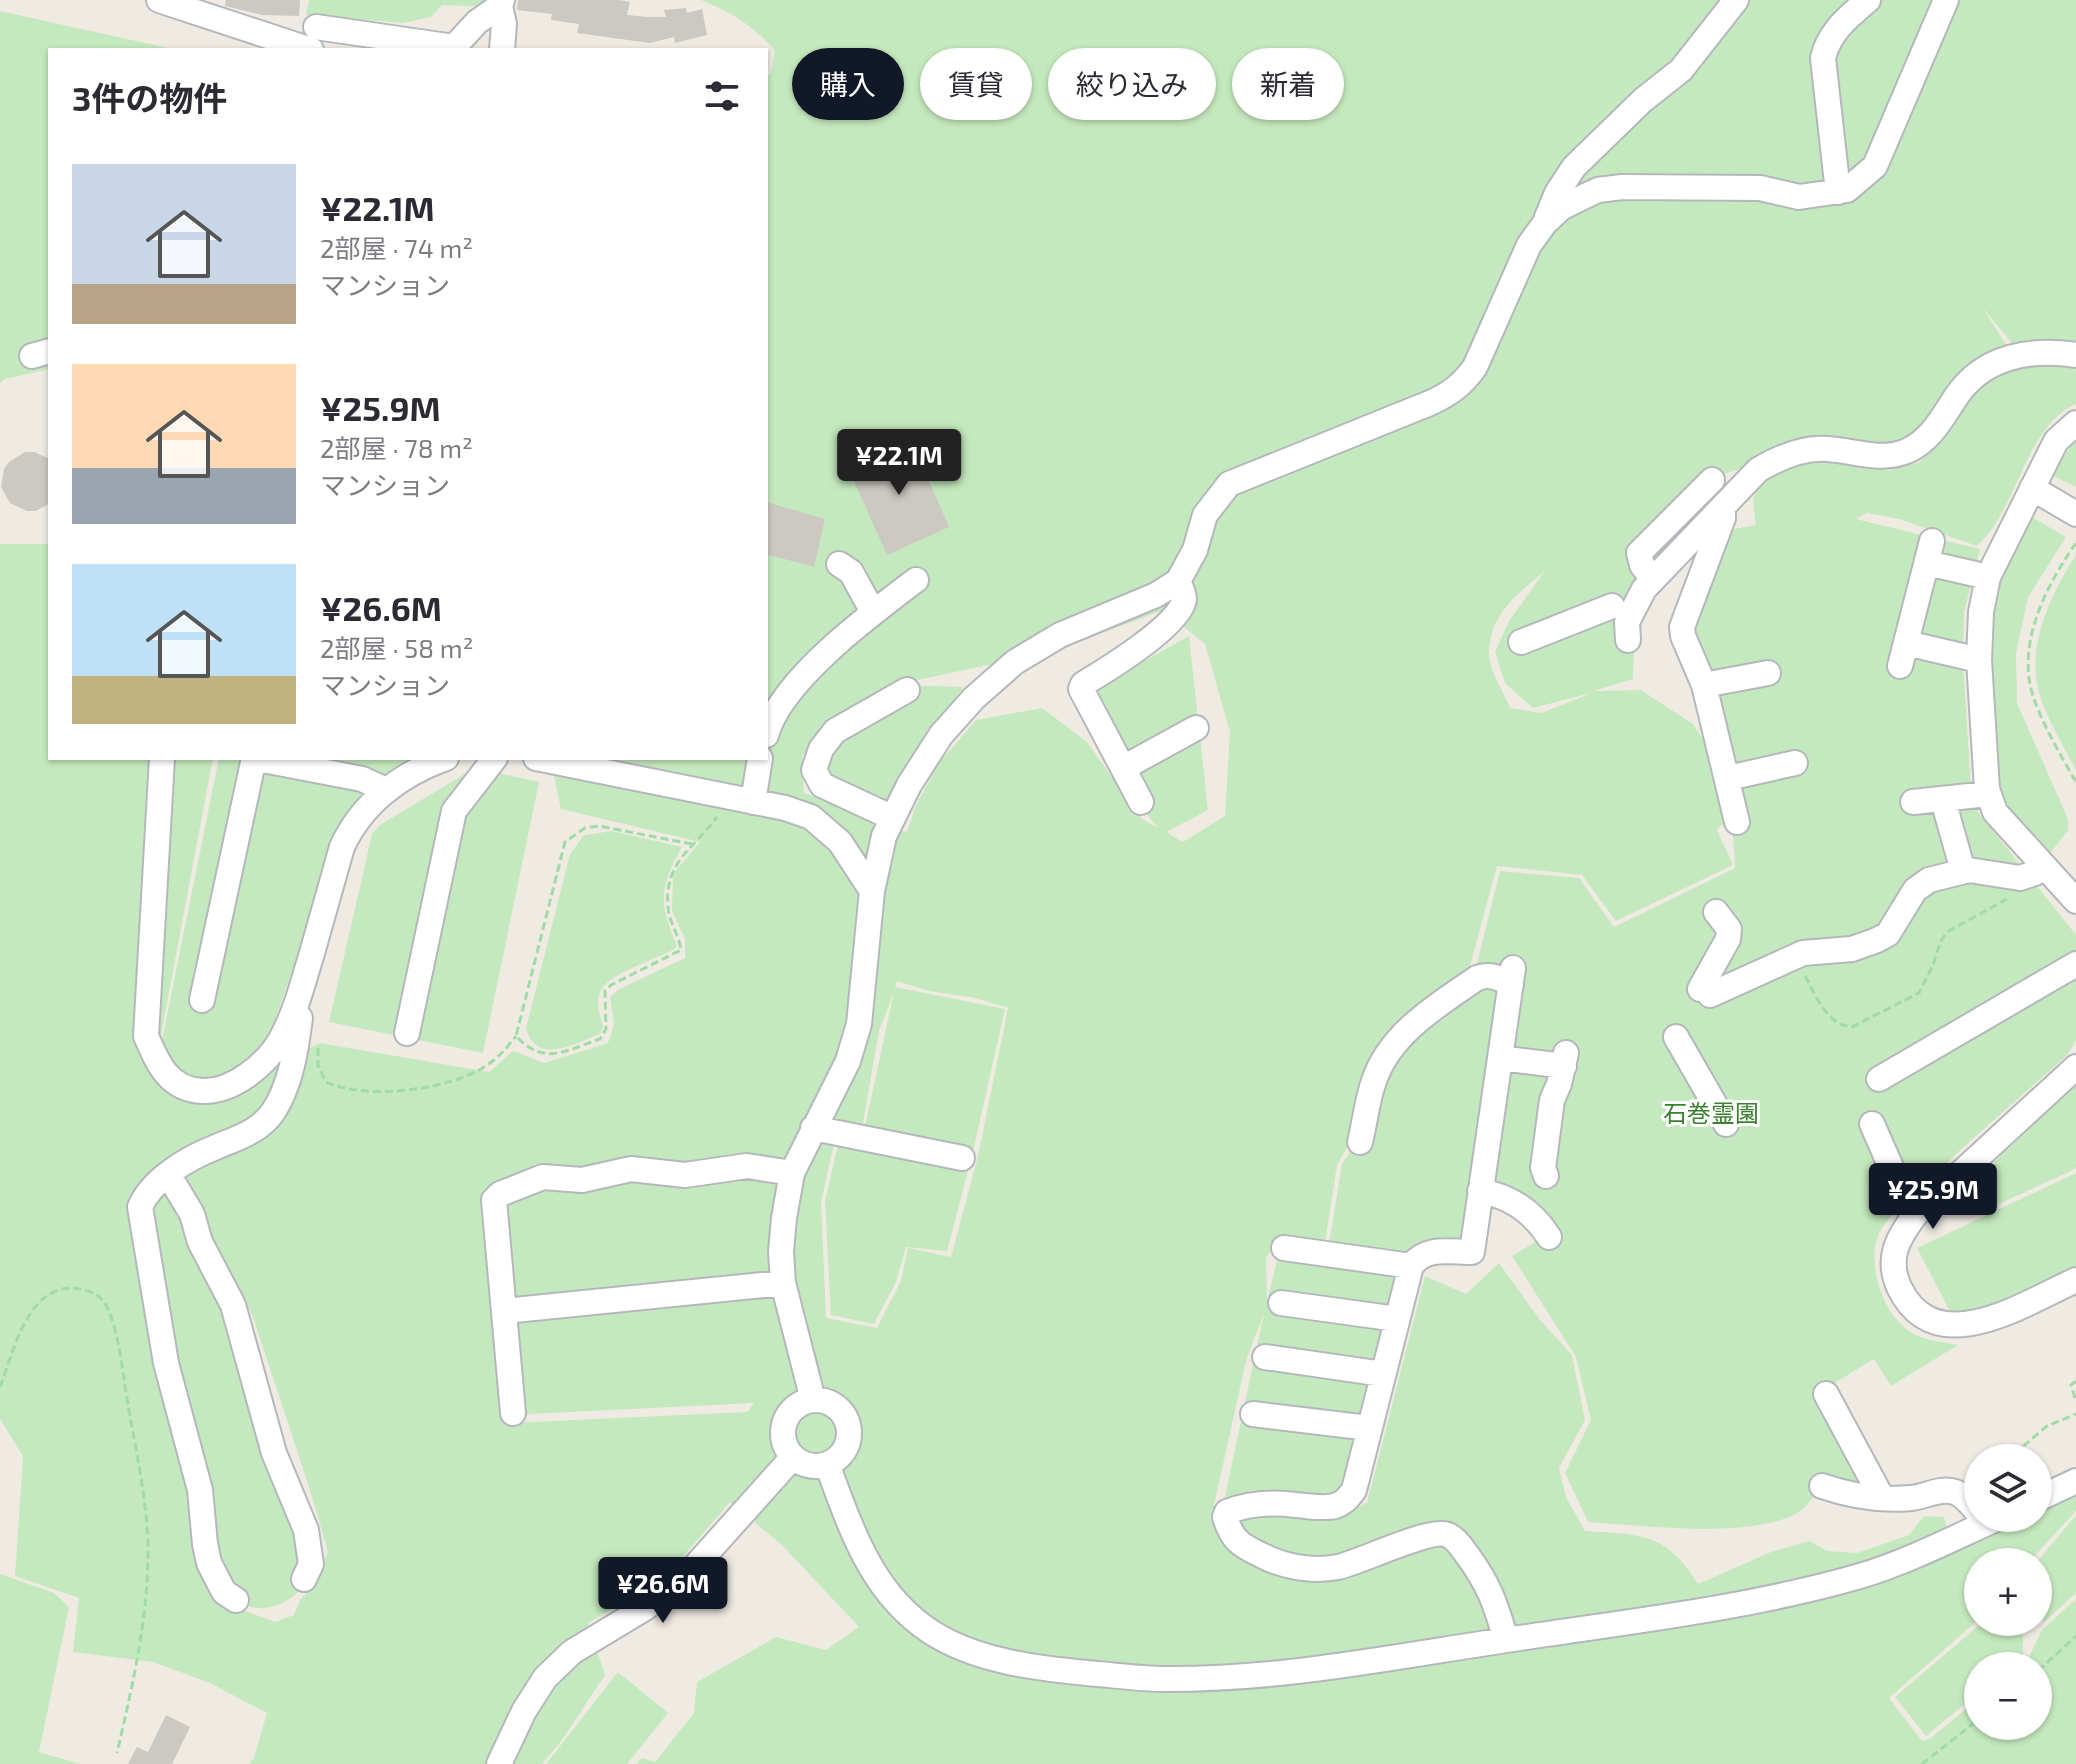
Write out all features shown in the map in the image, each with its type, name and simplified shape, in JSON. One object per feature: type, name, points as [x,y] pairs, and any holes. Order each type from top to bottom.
[{"type":"street","points":[[159,0],[314,38],[454,47],[477,22],[501,3]]},
{"type":"street","points":[[1545,223],[1557,193],[1574,167],[1643,100],[1681,70],[1736,0]]},
{"type":"street","points":[[1838,192],[1823,58],[1826,44],[1839,25],[1868,0]]},
{"type":"street","points":[[813,1400],[783,1283],[781,1252],[792,1173],[848,1061],[859,1024],[872,891],[884,836],[909,785],[941,735],[974,698],[1015,662],[1060,635],[1156,595],[1178,581],[1195,550],[1205,515],[1229,484],[1451,393],[1475,367],[1529,245],[1561,208],[1598,190],[1622,187],[1760,188],[1799,197],[1847,190],[1875,166],[1946,0]]},
{"type":"street","points":[[501,3],[504,24],[502,48]]},
{"type":"street","points":[[1521,642],[1636,599],[1758,470],[1775,460],[1826,448],[1887,457],[1908,450],[1934,429],[1964,385],[2001,360],[2039,351],[2076,355]]},
{"type":"street","points":[[2076,423],[2056,441],[1988,577],[1981,612],[1979,660],[1988,794],[1995,812],[2035,871],[2076,901]]},
{"type":"street","points":[[1653,579],[1642,565],[1639,553],[1712,480]]},
{"type":"street","points":[[2032,488],[2076,514]]},
{"type":"street","points":[[1723,505],[1723,518],[1682,627],[1704,685],[1737,822]]},
{"type":"street","points":[[1979,660],[1903,654],[1930,552],[1988,577]]},
{"type":"street","points":[[839,564],[851,572],[873,612]]},
{"type":"street","points":[[768,728],[789,691],[873,612],[916,580]]},
{"type":"street","points":[[1141,802],[1081,689],[1083,684],[1137,649],[1174,617],[1185,597],[1178,581]]},
{"type":"street","points":[[1615,605],[1627,622],[1628,640]]},
{"type":"street","points":[[1704,685],[1768,673]]},
{"type":"street","points":[[893,818],[822,785],[814,770],[821,749],[835,731],[907,690]]},
{"type":"street","points":[[1123,768],[1196,728]]},
{"type":"street","points":[[162,760],[146,1036],[163,1073],[190,1090],[207,1091],[249,1075],[280,1040],[301,991],[342,847],[350,829],[386,790],[411,773],[441,760]]},
{"type":"street","points":[[202,1000],[254,760]]},
{"type":"street","points":[[264,760],[362,779],[386,790]]},
{"type":"street","points":[[407,1033],[454,811],[493,760]]},
{"type":"street","points":[[546,760],[811,817],[840,842],[872,891]]},
{"type":"street","points":[[742,800],[759,760]]},
{"type":"street","points":[[1728,778],[1795,763]]},
{"type":"street","points":[[1913,802],[1988,794]]},
{"type":"street","points":[[1943,800],[1963,871]]},
{"type":"street","points":[[1716,912],[1729,929],[1728,939],[1705,992],[1803,953],[1852,949],[1877,940],[1888,934],[1915,890],[1929,880],[1963,871],[1991,872],[2020,878],[2035,871]]},
{"type":"street","points":[[1879,1079],[2076,964]]},
{"type":"street","points":[[1360,1142],[1374,1080],[1396,1042],[1433,1008],[1477,978],[1485,975],[1512,976],[1472,1252],[1431,1253],[1419,1256],[1411,1266],[1354,1490],[1346,1500],[1323,1507],[1261,1503],[1227,1512],[1225,1517],[1235,1540],[1278,1563],[1308,1568],[1337,1567],[1436,1533],[1447,1534],[1486,1579],[1506,1640]]},
{"type":"street","points":[[236,1600],[224,1592],[209,1563],[200,1490],[166,1363],[140,1211],[145,1196],[168,1174],[215,1147],[244,1137],[272,1113],[289,1076],[300,1019],[301,991]]},
{"type":"street","points":[[1676,1037],[1726,1124]]},
{"type":"street","points":[[1500,1058],[1565,1059],[1552,1100],[1543,1168],[1546,1176]]},
{"type":"street","points":[[2076,1067],[1913,1217],[1900,1234],[1893,1257],[1897,1283],[1909,1307],[1927,1321],[1956,1326],[1982,1322],[2076,1280]]},
{"type":"street","points":[[1872,1124],[1913,1217]]},
{"type":"street","points":[[813,1128],[962,1158]]},
{"type":"street","points":[[513,1413],[494,1200],[500,1194],[543,1177],[582,1180],[631,1169],[685,1175],[747,1166],[792,1173]]},
{"type":"street","points":[[168,1174],[192,1214],[200,1242],[233,1305],[274,1453],[306,1530],[311,1564],[304,1579]]},
{"type":"street","points":[[1480,1191],[1502,1195],[1521,1207],[1539,1222],[1549,1237]]},
{"type":"street","points":[[1284,1248],[1411,1266]]},
{"type":"street","points":[[504,1311],[783,1283]]},
{"type":"street","points":[[1281,1303],[1397,1319]]},
{"type":"street","points":[[1265,1357],[1383,1374]]},
{"type":"street","points":[[1826,1394],[1882,1498]]},
{"type":"street","points":[[813,1400],[833,1404],[841,1411],[849,1431],[843,1451],[827,1464],[809,1465],[793,1457],[783,1441],[784,1422],[795,1407],[813,1400]]},
{"type":"street","points":[[1253,1414],[1369,1428]]},
{"type":"street","points":[[499,1764],[524,1711],[545,1678],[572,1652],[645,1608],[689,1573],[793,1457]]},
{"type":"street","points":[[827,1464],[858,1546],[873,1574],[893,1599],[931,1632],[977,1654],[1047,1669],[1164,1679],[1268,1675],[1376,1662],[1795,1593],[1863,1576],[1964,1528]]},
{"type":"street","points":[[2052,1492],[2076,1481]]},
{"type":"street","points":[[1822,1486],[1850,1496],[1914,1498],[1932,1492],[1952,1491],[1964,1498]]},
{"type":"path","points":[[2076,543],[2039,606],[2029,667],[2034,700],[2076,782]]},
{"type":"path","points":[[516,1036],[536,1053],[551,1055],[600,1039],[606,1029],[605,991],[611,985],[681,950],[667,910],[670,874],[692,844],[742,800]]},
{"type":"path","points":[[318,1044],[318,1065],[326,1082],[354,1091],[445,1083],[488,1065],[516,1036],[565,842],[585,828],[599,826],[692,844]]},
{"type":"path","points":[[1794,958],[1827,1014],[1839,1023],[1852,1027],[1919,993],[1947,932],[2016,895],[2035,871]]},
{"type":"path","points":[[0,1387],[22,1326],[45,1296],[67,1287],[93,1292],[102,1299],[120,1354],[146,1505],[148,1544],[147,1605],[141,1646],[117,1753]]},
{"type":"path","points":[[2076,1381],[2071,1385],[2076,1401]]},
{"type":"path","points":[[2026,1444],[2047,1426],[2076,1414]]},
{"type":"path","points":[[2052,1658],[2076,1636]]},
{"type":"path","points":[[1922,1764],[1964,1731]]},
{"type":"green space","points":[[309,0],[493,0],[490,7],[442,5],[431,17],[403,23],[306,15]]},
{"type":"green space","name":"石巻霊園","points":[[701,0],[2076,0],[2076,404],[2059,415],[2045,430],[2003,511],[1977,546],[1899,519],[1867,513],[1856,519],[1980,549],[1964,612],[1963,664],[1971,787],[1978,812],[2076,935],[2076,1040],[2067,1055],[1931,1178],[1892,1216],[1877,1239],[1877,1279],[1896,1319],[1921,1337],[1958,1345],[1891,1386],[1874,1359],[1818,1393],[1865,1482],[1856,1490],[1821,1480],[1805,1507],[1787,1518],[1762,1525],[1701,1529],[1588,1522],[1565,1473],[1591,1420],[1576,1357],[1512,1256],[1543,1237],[1485,1197],[1477,1259],[1433,1259],[1418,1266],[1343,1513],[1367,1503],[1425,1276],[1466,1294],[1499,1263],[1540,1320],[1572,1355],[1585,1420],[1559,1468],[1566,1497],[1585,1531],[1637,1536],[1663,1545],[1675,1554],[1698,1584],[1771,1552],[1809,1541],[1827,1551],[1857,1553],[1909,1535],[1924,1516],[1944,1517],[1952,1552],[1990,1532],[2052,1532],[2052,1502],[2076,1491],[2076,1511],[2042,1548],[1964,1548],[1964,1632],[1889,1698],[1922,1741],[1931,1738],[1964,1711],[1964,1740],[2052,1740],[2052,1652],[2031,1652],[2039,1636],[2052,1636],[2052,1621],[2076,1599],[2076,1764],[636,1764],[642,1758],[655,1762],[694,1713],[697,1682],[776,1637],[826,1650],[859,1627],[782,1545],[730,1502],[681,1559],[643,1590],[588,1623],[605,1675],[562,1740],[542,1764],[249,1764],[254,1758],[267,1713],[210,1683],[153,1662],[73,1652],[79,1598],[15,1576],[23,1456],[0,1419],[0,544],[48,544],[48,760],[213,760],[160,1040],[146,1062],[158,1084],[182,1099],[215,1101],[250,1087],[281,1061],[320,1043],[489,1072],[513,1051],[544,1063],[608,1043],[614,1024],[610,997],[619,989],[685,958],[685,939],[672,911],[673,874],[700,842],[561,809],[550,760],[768,760],[768,75],[775,51],[750,27]],"holes":[[[1982,307],[2012,343],[2000,370],[1975,389],[1935,438],[1920,462],[1889,471],[1854,459],[1783,463],[1762,477],[1753,500],[1756,525],[1713,533],[1676,634],[1716,748],[1729,808],[1735,868],[1614,927],[1579,878],[1500,871],[1475,971],[1368,1079],[1356,1143],[1342,1164],[1328,1250],[1281,1245],[1267,1301],[1266,1258],[1279,1239],[1325,1243],[1337,1165],[1352,1139],[1362,1075],[1388,1038],[1469,970],[1497,866],[1582,875],[1616,921],[1733,865],[1717,830],[1727,819],[1706,744],[1693,724],[1641,690],[1594,691],[1633,679],[1634,642],[1627,600],[1724,493],[1721,475],[1742,468],[1795,441],[1844,438],[1897,446],[1919,435],[1975,368],[2007,346]],[[1544,572],[1509,621],[1495,652],[1505,683],[1533,708],[1591,693],[1542,713],[1510,708],[1489,660],[1490,640],[1506,607]],[[1163,610],[1205,644],[1230,732],[1225,816],[1183,842],[1166,832],[1208,810],[1189,636],[1081,696],[1141,807],[1158,828],[1142,819],[1086,741],[1042,708],[976,720],[939,763],[916,805],[907,832],[876,824],[804,793],[802,756],[819,735],[890,686],[1057,650]],[[897,981],[1008,1008],[978,1156],[951,1257],[908,1248],[901,1281],[877,1328],[826,1318],[821,1202],[839,1122],[862,1128],[879,1031],[894,992],[864,1131],[842,1127],[825,1201],[831,1315],[874,1324],[896,1282],[906,1247],[947,1251],[1005,1009],[895,987]],[[639,1156],[678,1165],[497,1191],[509,1415],[754,1403],[747,1412],[510,1423],[503,1415],[483,1192],[540,1168],[579,1171]],[[173,1159],[216,1252],[236,1282],[253,1317],[328,1552],[313,1586],[300,1600],[294,1615],[275,1622],[220,1602],[135,1193]],[[1264,1313],[1224,1501],[1231,1511],[1214,1505],[1246,1361]]]},
{"type":"green space","points":[[0,11],[168,48],[48,48],[48,369],[5,379],[0,383]]},
{"type":"green space","points":[[2076,438],[2076,487],[2052,475]]},
{"type":"green space","points":[[2030,516],[2066,537],[2028,597],[2016,653],[2017,703],[2068,819],[2068,830],[2047,857],[1996,792],[1987,651],[1994,594],[2006,559]]},
{"type":"green space","points":[[2076,555],[2076,770],[2042,702],[2036,664],[2037,645],[2048,607]]},
{"type":"green space","points":[[904,685],[964,687],[932,727],[877,819],[828,796],[821,741]]},
{"type":"green space","points":[[219,760],[419,760],[395,775],[318,897],[267,1043],[258,1053],[220,1076],[193,1078],[180,1073],[169,1063],[161,1045]]},
{"type":"green space","points":[[468,772],[493,772],[539,782],[483,1053],[329,1022],[372,834],[380,825]]},
{"type":"green space","points":[[612,831],[682,847],[669,873],[664,894],[666,916],[676,948],[621,974],[603,987],[598,999],[603,1027],[600,1034],[568,1047],[547,1049],[531,1040],[526,1028],[570,854],[584,835]]},
{"type":"green space","points":[[2076,1084],[2076,1167],[1981,1212],[1978,1199],[1981,1185],[1990,1169],[2017,1137]]},
{"type":"green space","points":[[2076,1173],[2076,1268],[1954,1319],[1917,1248]]},
{"type":"green space","points":[[178,1184],[275,1444],[306,1584],[276,1606],[254,1608],[231,1600],[220,1592],[141,1195]]},
{"type":"green space","points":[[2076,1515],[2076,1593],[2052,1615],[2052,1548],[2049,1548]]},
{"type":"green space","points":[[0,1574],[54,1593],[69,1607],[39,1752],[80,1764],[0,1764]]},
{"type":"green space","points":[[1967,1636],[2023,1636],[2023,1652],[1964,1652],[1964,1705],[1926,1736],[1895,1697]]},
{"type":"green space","points":[[618,1672],[668,1713],[627,1764],[546,1764]]},
{"type":"building","points":[[226,0],[300,0],[299,16],[262,15],[225,6]]},
{"type":"building","points":[[518,0],[619,0],[630,2],[627,15],[648,17],[666,17],[664,10],[686,8],[687,13],[702,9],[707,35],[675,43],[674,37],[650,43],[577,33],[579,24],[551,20],[552,14],[517,10]]},
{"type":"building","points":[[911,440],[949,527],[887,555],[848,468]]},
{"type":"building","points":[[25,452],[48,458],[48,504],[36,511],[27,511],[10,503],[1,487],[4,469]]},
{"type":"building","points":[[768,503],[825,519],[814,567],[768,555]]},
{"type":"building","points":[[166,1715],[190,1727],[172,1764],[128,1764],[137,1747],[148,1752]]}]
